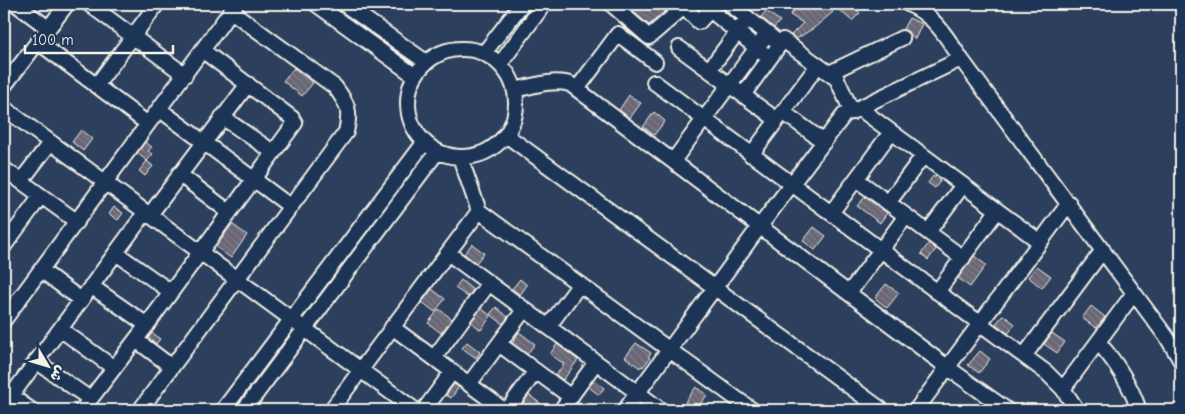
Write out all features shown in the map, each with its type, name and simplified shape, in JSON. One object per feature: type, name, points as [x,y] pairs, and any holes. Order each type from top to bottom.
[{"type":"street","points":[[16,4],[48,28]]},
{"type":"street","points":[[4,86],[67,4]]},
{"type":"street","points":[[90,4],[184,75]]},
{"type":"street","points":[[96,86],[157,4]]},
{"type":"street","points":[[316,4],[415,76]]},
{"type":"street","points":[[344,4],[426,62]]},
{"type":"street","points":[[484,53],[522,4]]},
{"type":"street","points":[[500,64],[544,4]]},
{"type":"street","points":[[612,4],[648,37],[682,5],[699,22],[710,10],[770,58]]},
{"type":"street","points":[[730,4],[780,44]]},
{"type":"street","points":[[908,4],[924,12],[939,25],[961,59],[1168,339],[1181,361]]},
{"type":"street","points":[[4,318],[234,7],[335,87],[346,101],[349,117],[346,132],[140,410]]},
{"type":"street","points":[[709,70],[748,18]]},
{"type":"street","points":[[577,90],[618,34],[655,62]]},
{"type":"street","points":[[673,161],[768,34]]},
{"type":"street","points":[[751,154],[780,116],[823,69],[902,38]]},
{"type":"street","points":[[742,95],[783,40],[837,79],[855,110],[891,132],[1040,242]]},
{"type":"street","points":[[38,42],[148,124]]},
{"type":"street","points":[[679,48],[742,95],[824,142]]},
{"type":"street","points":[[454,49],[470,49],[484,53],[500,64],[508,74],[515,90],[514,119],[506,135],[493,147],[477,155],[460,157],[437,152],[424,142],[413,128],[408,111],[408,93],[415,76],[426,62],[439,53],[454,49]]},
{"type":"street","points":[[36,361],[86,405],[136,340],[293,125],[294,120],[202,50]]},
{"type":"street","points":[[625,410],[844,115],[961,59]]},
{"type":"street","points":[[515,90],[553,82],[570,84],[1007,410]]},
{"type":"street","points":[[654,82],[1047,373],[1062,389],[1077,410]]},
{"type":"street","points":[[31,410],[7,394],[36,361],[116,253],[248,84]]},
{"type":"street","points":[[4,108],[361,370],[397,405],[415,410]]},
{"type":"street","points":[[159,109],[291,207]]},
{"type":"street","points":[[222,117],[273,152]]},
{"type":"street","points":[[831,214],[891,132]]},
{"type":"street","points":[[506,135],[882,410]]},
{"type":"street","points":[[20,181],[50,142]]},
{"type":"street","points":[[222,410],[424,142]]},
{"type":"street","points":[[244,410],[437,152]]},
{"type":"street","points":[[888,203],[923,156]]},
{"type":"street","points":[[460,157],[479,210],[752,410]]},
{"type":"street","points":[[5,171],[76,221]]},
{"type":"street","points":[[179,174],[229,212]]},
{"type":"street","points":[[856,179],[963,258]]},
{"type":"street","points":[[928,232],[963,185]]},
{"type":"street","points":[[4,246],[41,196]]},
{"type":"street","points":[[916,410],[1069,204]]},
{"type":"street","points":[[330,410],[479,210]]},
{"type":"street","points":[[937,292],[997,211]]},
{"type":"street","points":[[849,293],[906,216]]},
{"type":"street","points":[[1024,356],[1103,250]]},
{"type":"street","points":[[116,253],[171,292]]},
{"type":"street","points":[[448,253],[661,410]]},
{"type":"street","points":[[41,270],[81,300]]},
{"type":"street","points":[[434,358],[489,283]]},
{"type":"street","points":[[548,327],[580,284]]},
{"type":"street","points":[[91,286],[147,325]]},
{"type":"street","points":[[1062,389],[1134,293]]},
{"type":"street","points":[[469,384],[524,310]]},
{"type":"street","points":[[392,327],[505,410],[536,371]]},
{"type":"street","points":[[60,329],[114,368]]},
{"type":"street","points":[[136,340],[172,367]]},
{"type":"street","points":[[1098,342],[1124,375],[1139,410]]},
{"type":"street","points":[[499,344],[570,397]]},
{"type":"street","points":[[561,410],[596,362]]},
{"type":"street","points":[[424,410],[452,372]]},
{"type":"building","points":[[624,4],[672,4],[672,5],[649,25]]},
{"type":"building","points":[[786,4],[824,4],[833,12],[814,28],[796,39],[791,35],[803,23],[790,15],[794,10]]},
{"type":"building","points":[[841,4],[851,4],[860,13],[852,21],[837,8]]},
{"type":"building","points":[[766,11],[780,21],[774,28],[761,17]]},
{"type":"building","points":[[909,18],[922,24],[915,39],[903,29]]},
{"type":"building","points":[[294,68],[313,83],[302,96],[283,81]]},
{"type":"building","points":[[629,95],[641,103],[630,118],[619,110]]},
{"type":"building","points":[[654,112],[665,121],[654,135],[643,127]]},
{"type":"building","points":[[81,130],[92,139],[83,151],[72,142]]},
{"type":"building","points":[[145,142],[152,147],[148,151],[153,154],[147,161],[137,153]]},
{"type":"building","points":[[147,161],[153,166],[145,176],[139,171]]},
{"type":"building","points":[[933,176],[940,181],[935,188],[928,183]]},
{"type":"building","points":[[865,197],[887,213],[880,223],[857,206]]},
{"type":"building","points":[[114,207],[123,213],[118,220],[109,214]]},
{"type":"building","points":[[232,224],[247,235],[231,258],[216,247]]},
{"type":"building","points":[[814,227],[826,236],[815,250],[803,241]]},
{"type":"building","points":[[929,243],[936,249],[928,260],[921,254]]},
{"type":"building","points":[[472,244],[484,253],[476,263],[464,254]]},
{"type":"building","points":[[974,256],[986,265],[970,287],[958,278]]},
{"type":"building","points":[[1037,266],[1051,276],[1042,288],[1028,277]]},
{"type":"building","points":[[520,279],[527,285],[520,295],[512,289]]},
{"type":"building","points":[[461,280],[473,290],[468,297],[455,288]]},
{"type":"building","points":[[886,284],[899,293],[887,308],[875,298]]},
{"type":"building","points":[[432,289],[445,299],[435,312],[422,302]]},
{"type":"building","points":[[1091,306],[1105,317],[1096,328],[1082,318]]},
{"type":"building","points":[[496,307],[508,317],[503,324],[490,314]]},
{"type":"building","points":[[481,308],[491,316],[481,330],[471,322]]},
{"type":"building","points":[[439,309],[452,319],[441,333],[428,323]]},
{"type":"building","points":[[1003,315],[1015,324],[1008,334],[996,324]]},
{"type":"building","points":[[519,332],[535,344],[527,354],[512,343]]},
{"type":"building","points":[[152,333],[160,339],[156,344],[148,338]]},
{"type":"building","points":[[1052,333],[1065,342],[1057,353],[1044,344]]},
{"type":"building","points":[[467,342],[480,352],[476,358],[462,348]]},
{"type":"building","points":[[636,343],[651,353],[648,357],[650,358],[640,368],[625,357]]},
{"type":"building","points":[[557,344],[578,360],[563,380],[556,375],[564,364],[550,354]]},
{"type":"building","points":[[980,351],[990,359],[979,373],[968,365]]},
{"type":"building","points":[[594,380],[604,388],[599,395],[589,387]]},
{"type":"building","points":[[454,384],[459,387],[451,398],[446,395]]},
{"type":"building","points":[[696,387],[707,395],[696,410],[685,402]]},
{"type":"building","points":[[529,395],[541,404],[536,410],[518,410]]},
{"type":"building","points":[[578,402],[590,410],[576,410],[573,408]]}]
